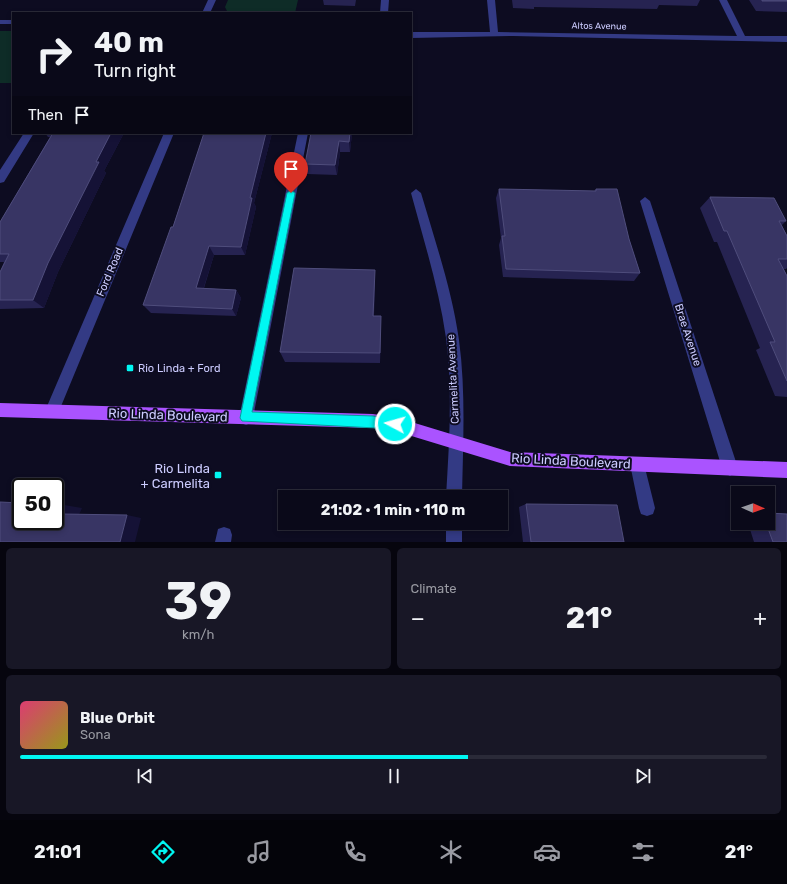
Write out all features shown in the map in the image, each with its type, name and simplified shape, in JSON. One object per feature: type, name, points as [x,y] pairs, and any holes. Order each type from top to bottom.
[{"type":"main road","name":"Rio Linda Boulevard","points":[[0,410],[373,421],[395,424],[510,459],[787,470]]},
{"type":"street","points":[[206,12],[212,0]]},
{"type":"street","points":[[384,12],[385,0]]},
{"type":"street","points":[[491,0],[494,35]]},
{"type":"street","points":[[723,0],[744,39]]},
{"type":"street","points":[[0,22],[12,22]]},
{"type":"street","name":"Altos Avenue","points":[[412,35],[787,39]]},
{"type":"street","points":[[0,179],[28,134]]},
{"type":"street","name":"Ford Road","points":[[52,412],[169,134]]},
{"type":"street","points":[[246,418],[303,134]]},
{"type":"street","name":"Carmelita Avenue","points":[[416,193],[437,265],[449,318],[454,365],[454,490]]},
{"type":"street","name":"Brae Avenue","points":[[645,201],[730,468]]},
{"type":"street","points":[[637,464],[647,508]]},
{"type":"street","points":[[454,530],[454,542]]},
{"type":"green space","points":[[228,0],[298,0],[295,12],[228,12],[225,7]]},
{"type":"green space","points":[[0,31],[12,31],[12,83],[0,83]]},
{"type":"building","points":[[787,0],[787,1],[762,1]]},
{"type":"building","points":[[52,134],[110,134],[96,162],[99,162],[48,263],[33,300],[0,300],[0,272],[9,254],[0,254],[0,222]]},
{"type":"building","points":[[204,134],[266,134],[250,198],[252,198],[241,247],[209,246],[196,288],[236,290],[232,309],[143,305],[171,227],[173,227]]},
{"type":"building","points":[[311,134],[350,134],[349,142],[339,141],[335,165],[305,164]]},
{"type":"building","points":[[499,189],[596,191],[596,189],[617,189],[629,239],[640,273],[506,269],[502,236],[505,236]]},
{"type":"building","points":[[710,197],[774,198],[786,221],[779,221],[787,236],[787,259],[778,259],[787,276],[787,381],[770,342],[775,342],[727,231],[724,231]]},
{"type":"building","points":[[294,268],[375,270],[373,316],[381,316],[380,353],[280,352]]},
{"type":"building","points":[[0,502],[12,503],[12,530],[64,530],[64,514],[127,515],[120,542],[0,542]]},
{"type":"building","points":[[526,504],[617,505],[624,542],[531,542]]},
{"type":"building","points":[[775,513],[787,514],[787,542],[773,542],[769,530],[775,530]]},
{"type":"place","name":"Rio Linda + Ford","points":[[130,368]]},
{"type":"place","name":"Rio Linda + Carmelita","points":[[218,475]]},
{"type":"route","points":[[291,193],[246,418],[373,421],[395,424]]}]
